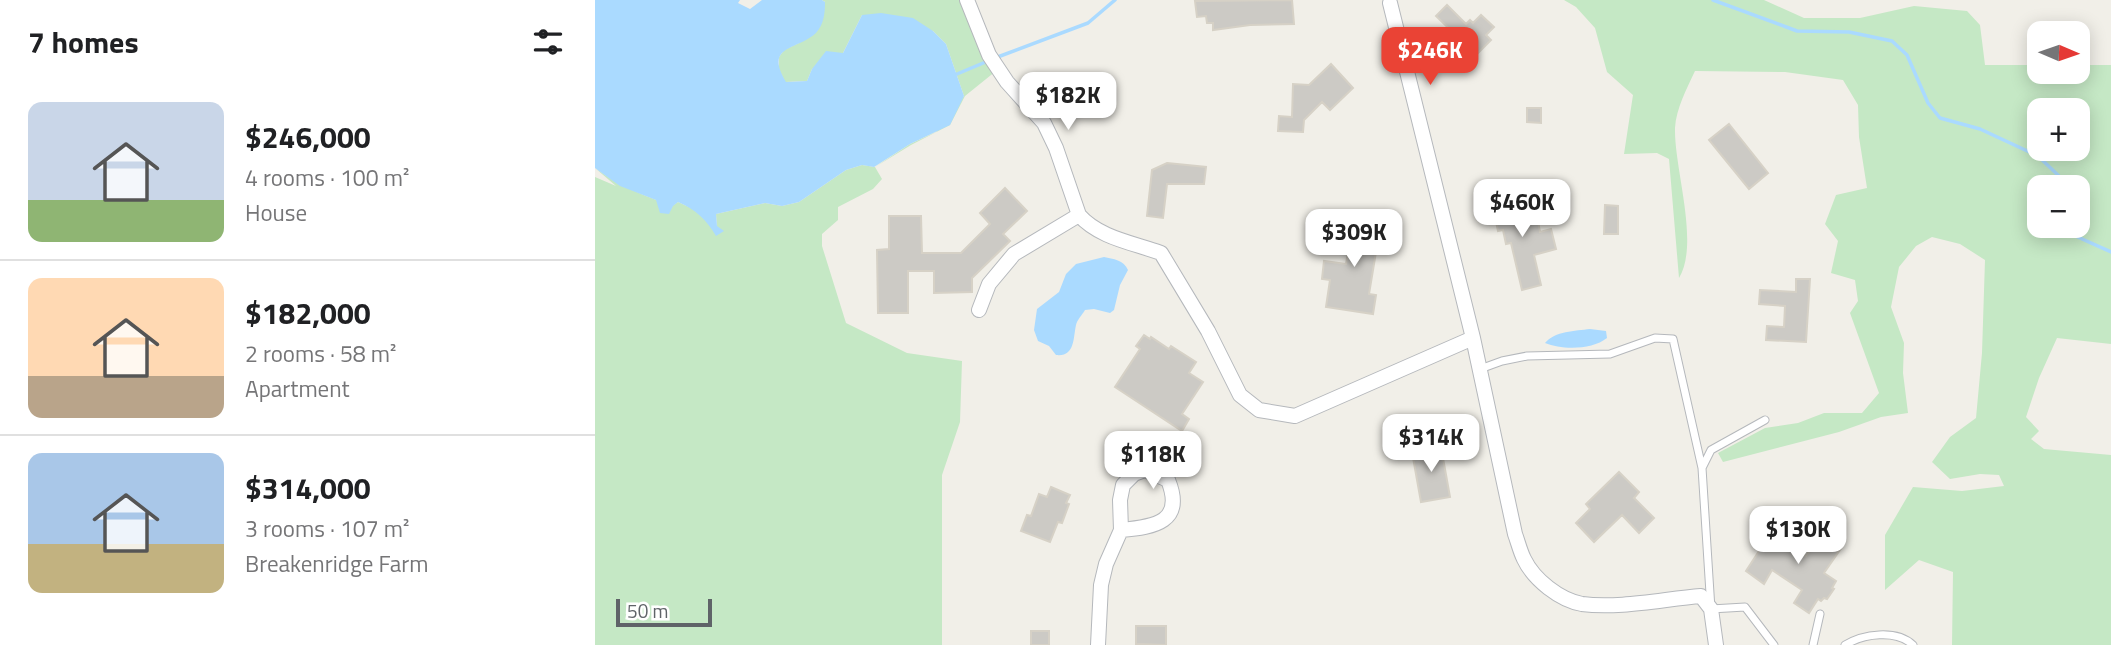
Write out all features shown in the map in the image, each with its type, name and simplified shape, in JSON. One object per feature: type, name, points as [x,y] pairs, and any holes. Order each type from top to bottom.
[{"type":"street","points":[[967,0],[991,58],[1007,82],[1044,123],[1056,148],[1079,215],[1101,232],[1161,253],[1208,331],[1240,395],[1259,410],[1295,416],[1473,338]]},
{"type":"street","points":[[1390,3],[1473,338],[1515,534],[1525,561],[1540,579],[1566,599],[1582,604],[1701,596],[1711,609],[1716,645]]},
{"type":"street","points":[[979,310],[989,284],[1014,254],[1079,215]]},
{"type":"street","points":[[1098,645],[1101,584],[1106,564],[1121,530],[1120,500],[1123,485],[1134,474],[1146,470],[1168,480],[1174,495],[1173,506],[1166,517],[1155,526],[1121,530]]},
{"type":"lane","points":[[1480,369],[1527,356],[1610,354],[1655,338],[1673,339],[1702,468],[1711,609],[1745,607],[1774,645]]},
{"type":"lane","points":[[1702,468],[1711,450],[1765,420]]},
{"type":"lane","points":[[1813,645],[1820,614]]},
{"type":"lane","points":[[1845,645],[1855,639],[1885,635],[1909,641],[1913,645]]},
{"type":"green space","points":[[822,0],[967,0],[996,71],[965,96],[950,125],[875,167],[910,144],[936,132],[964,96],[946,44],[933,31],[862,15],[843,53],[812,69],[807,81],[785,82],[779,69],[779,57],[784,50],[799,43],[825,2]]},
{"type":"green space","points":[[1564,0],[1764,0],[1804,18],[1860,18],[1914,6],[1967,11],[1980,25],[1985,65],[2027,65],[2027,84],[2090,84],[2090,65],[2111,65],[2111,344],[2057,338],[2039,378],[2026,417],[2039,431],[2031,439],[2044,449],[2111,455],[2111,645],[1952,645],[1953,572],[1919,560],[1885,590],[1885,535],[1913,487],[1962,491],[2004,486],[1999,475],[1980,474],[1950,479],[1932,462],[1950,437],[1976,418],[1982,353],[1985,260],[1960,244],[1932,237],[1916,246],[1899,267],[1891,307],[1904,343],[1903,373],[1908,413],[1881,417],[1839,432],[1723,462],[1718,453],[1765,428],[1798,423],[1824,413],[1862,413],[1879,393],[1850,313],[1858,301],[1855,280],[1831,273],[1838,241],[1825,224],[1836,195],[1867,188],[1859,137],[1858,105],[1843,80],[1785,72],[1695,71],[1685,91],[1675,128],[1687,226],[1685,263],[1679,278],[1669,159],[1657,153],[1624,154],[1633,95],[1607,72],[1595,28],[1576,7]]},
{"type":"green space","points":[[862,165],[875,167],[882,179],[873,189],[838,207],[838,220],[822,234],[822,246],[846,323],[907,353],[962,361],[960,422],[942,475],[942,645],[595,645],[595,177],[616,186],[595,168],[641,194],[672,206],[678,202],[691,208],[717,227],[716,214],[765,203],[782,206],[799,202],[846,170]]},
{"type":"water","points":[[595,0],[740,0],[738,3],[750,9],[762,0],[822,0],[825,2],[825,10],[819,30],[781,55],[780,70],[786,82],[807,81],[812,69],[826,51],[843,53],[862,15],[881,13],[913,18],[933,31],[946,44],[964,96],[950,125],[910,144],[874,167],[862,165],[846,170],[799,202],[782,206],[765,203],[716,214],[717,226],[724,231],[716,236],[700,216],[684,205],[678,202],[669,214],[660,213],[656,200],[620,186],[595,168]]},
{"type":"water","points":[[1104,257],[1121,262],[1128,270],[1120,285],[1114,310],[1110,313],[1085,310],[1077,323],[1070,350],[1056,355],[1049,346],[1038,341],[1034,330],[1037,309],[1059,292],[1066,274],[1076,264]]},
{"type":"water","points":[[1590,329],[1606,331],[1607,338],[1593,345],[1577,348],[1545,343],[1560,334]]},
{"type":"building","points":[[1292,0],[1294,24],[1250,25],[1213,30],[1213,23],[1207,23],[1206,16],[1197,17],[1195,1]]},
{"type":"building","points":[[1447,5],[1466,24],[1470,20],[1473,23],[1481,15],[1494,27],[1486,35],[1491,40],[1473,58],[1463,48],[1466,45],[1436,16]]},
{"type":"building","points":[[1331,64],[1353,88],[1330,110],[1322,102],[1304,120],[1303,132],[1278,131],[1279,116],[1292,117],[1293,84],[1309,85]]},
{"type":"building","points":[[1527,108],[1541,108],[1541,123],[1527,122]]},
{"type":"building","points":[[1729,124],[1768,173],[1749,189],[1709,140]]},
{"type":"building","points":[[1167,163],[1206,167],[1204,184],[1167,184],[1163,218],[1147,216],[1152,170]]},
{"type":"building","points":[[1005,188],[1027,211],[1003,234],[1010,241],[972,278],[972,292],[934,293],[934,271],[908,271],[908,313],[878,313],[877,250],[889,249],[889,216],[921,216],[922,253],[961,253],[990,224],[980,213]]},
{"type":"building","points":[[1505,195],[1506,199],[1518,196],[1524,220],[1527,219],[1528,224],[1538,221],[1540,232],[1551,229],[1556,249],[1534,255],[1541,285],[1522,290],[1511,243],[1506,244],[1503,230],[1498,231],[1491,198]]},
{"type":"building","points":[[1605,205],[1618,206],[1618,234],[1604,234]]},
{"type":"building","points":[[1346,210],[1362,212],[1360,225],[1380,228],[1369,294],[1376,295],[1373,314],[1326,307],[1330,280],[1322,279],[1324,261],[1346,264],[1352,226],[1344,225]]},
{"type":"building","points":[[1796,279],[1810,279],[1806,342],[1766,340],[1767,326],[1784,327],[1785,306],[1759,304],[1760,290],[1796,292]]},
{"type":"building","points":[[1144,335],[1169,349],[1171,346],[1196,362],[1189,373],[1203,382],[1182,414],[1189,419],[1182,431],[1115,387],[1140,349],[1136,346]]},
{"type":"building","points":[[1441,447],[1450,497],[1421,502],[1412,452]]},
{"type":"building","points":[[1619,472],[1639,492],[1634,498],[1654,518],[1639,533],[1622,515],[1594,542],[1576,523],[1590,509],[1586,504]]},
{"type":"building","points":[[1051,487],[1070,495],[1062,523],[1058,522],[1050,542],[1021,531],[1027,515],[1031,516],[1039,494],[1047,497]]},
{"type":"building","points":[[1776,525],[1794,537],[1789,544],[1806,556],[1821,533],[1842,547],[1824,573],[1836,581],[1832,588],[1834,589],[1827,599],[1818,599],[1809,613],[1794,603],[1802,590],[1772,570],[1764,584],[1746,571]]},
{"type":"building","points":[[1136,626],[1166,626],[1166,645],[1136,644]]},
{"type":"building","points":[[1031,631],[1049,631],[1049,645],[1031,645]]},
{"type":"waterway","points":[[995,58],[1088,23],[1115,0]]},
{"type":"waterway","points":[[1713,0],[1797,31],[1849,32],[1892,41],[1907,55],[1928,103],[1940,118],[1980,129],[2038,156],[2058,175]]},
{"type":"waterway","points":[[957,74],[988,61]]},
{"type":"waterway","points":[[2080,238],[2111,252]]}]
